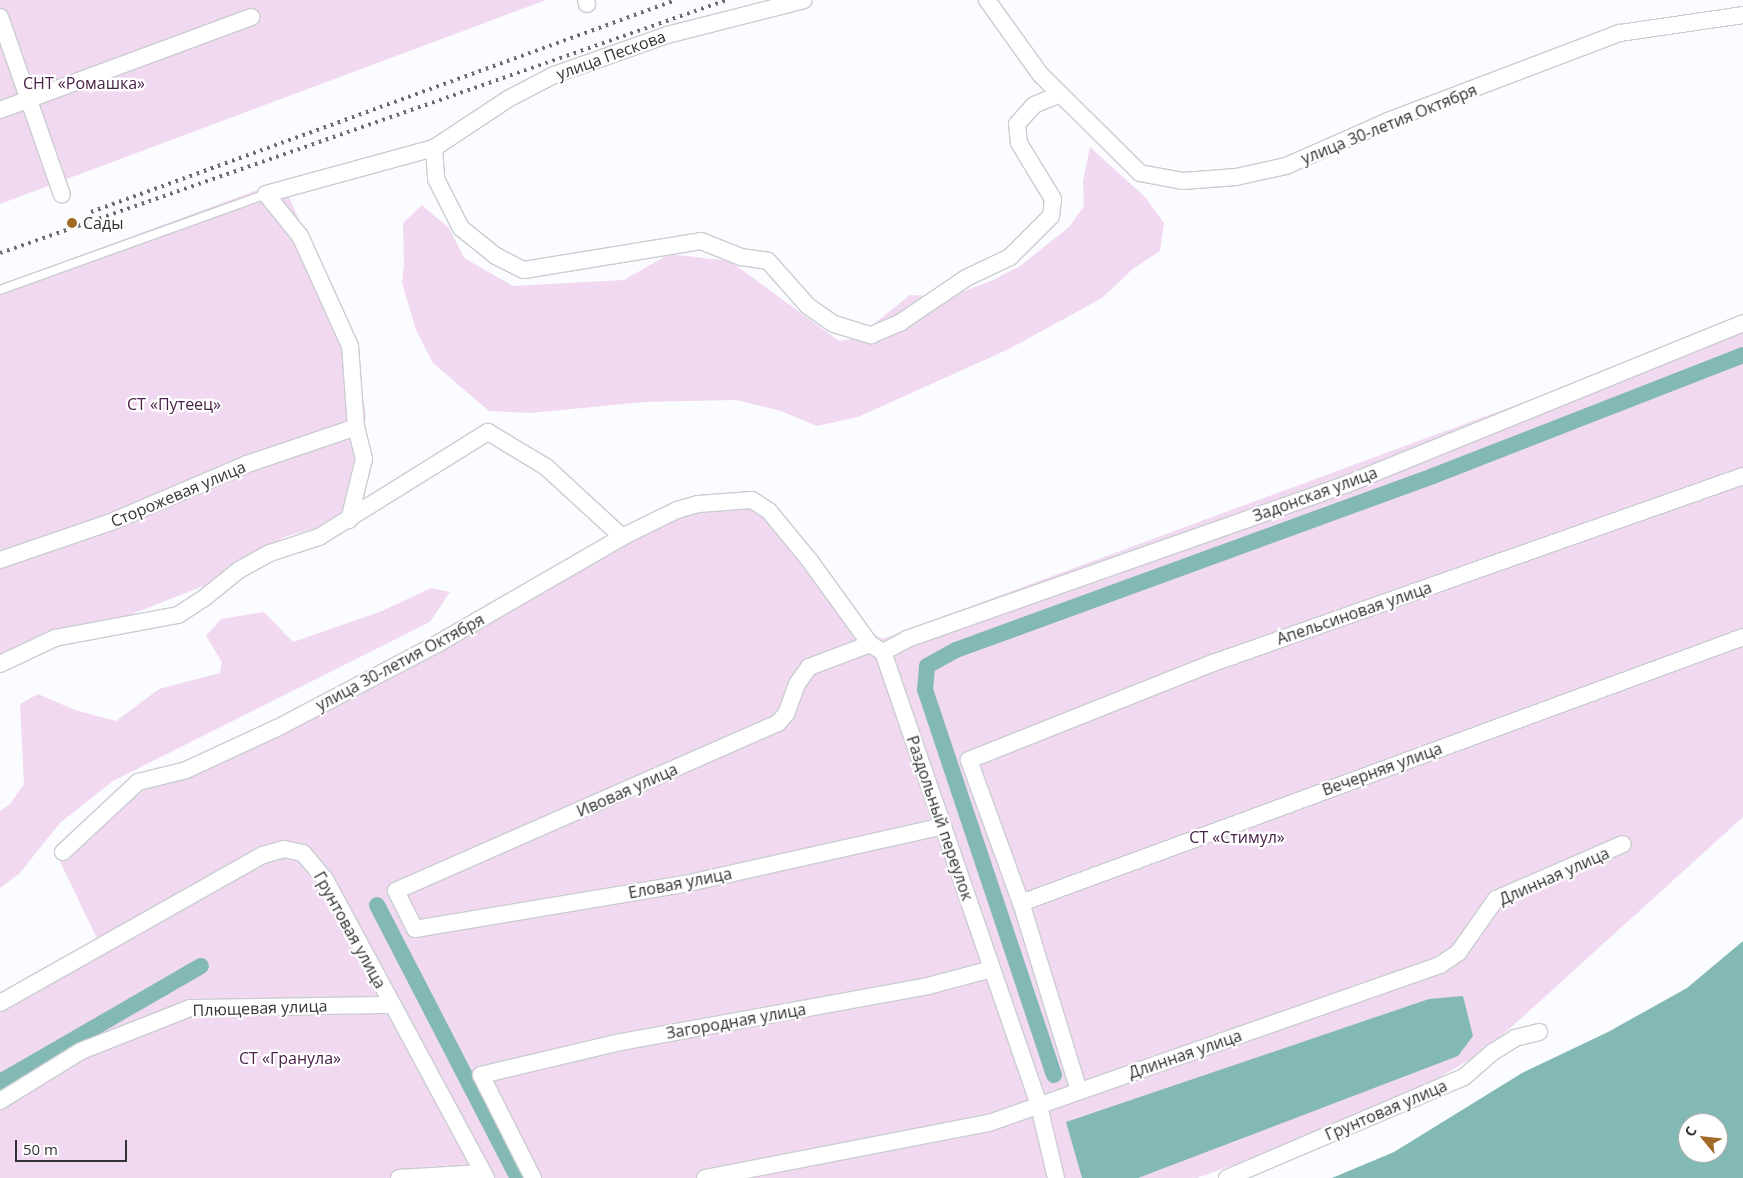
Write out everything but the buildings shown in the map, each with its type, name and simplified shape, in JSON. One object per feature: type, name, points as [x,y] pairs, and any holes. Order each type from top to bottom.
[{"type":"street","name":"улица Пескова","points":[[266,194],[434,148],[508,99],[554,75],[668,35],[804,0]]},
{"type":"street","name":"улица 30-летия Октября","points":[[987,0],[1040,74],[1140,173],[1183,181],[1236,176],[1286,166],[1388,121],[1620,33],[1743,15]]},
{"type":"street","points":[[0,17],[62,194]]},
{"type":"street","points":[[0,110],[251,17]]},
{"type":"street","points":[[434,148],[436,179],[461,228],[496,256],[524,270],[701,240],[741,257],[768,261],[808,306],[834,324],[871,336],[901,322],[966,278],[1010,257],[1051,216],[1053,199],[1019,143],[1017,124],[1034,105],[1060,94]]},
{"type":"street","points":[[266,194],[300,236],[350,346],[356,427],[364,458],[349,520]]},
{"type":"street","name":"Задонская улица","points":[[876,648],[907,639],[1348,484],[1743,323]]},
{"type":"street","name":"Сторожевая улица","points":[[0,560],[110,522],[247,464],[356,427]]},
{"type":"street","points":[[0,664],[55,638],[178,614],[203,599],[239,570],[270,553],[319,538],[488,432],[546,467],[622,537]]},
{"type":"street","name":"Апельсиновая улица","points":[[1022,903],[969,760],[1213,663],[1743,476]]},
{"type":"street","name":"улица 30-летия Октября","points":[[63,852],[138,782],[186,770],[277,728],[437,644],[622,537],[688,506],[752,500]]},
{"type":"street","name":"Раздольный переулок","points":[[752,500],[769,512],[810,561],[876,648],[943,826],[1039,1106],[1056,1178]]},
{"type":"street","name":"Вечерняя улица","points":[[1022,903],[1743,637]]},
{"type":"street","name":"Ивовая улица","points":[[415,930],[396,891],[778,723],[786,714],[797,684],[809,667],[876,648]]},
{"type":"street","name":"Еловая улица","points":[[415,930],[689,883],[943,826]]},
{"type":"street","name":"Длинная улица","points":[[705,1178],[946,1133],[989,1123],[1440,965],[1458,952],[1496,899],[1623,844]]},
{"type":"street","name":"Грунтовая улица","points":[[0,1002],[263,855],[284,849],[303,853],[325,879],[484,1176]]},
{"type":"street","points":[[1022,903],[1079,1091]]},
{"type":"street","name":"Загородная улица","points":[[533,1178],[481,1075],[621,1042],[928,986],[992,969]]},
{"type":"street","name":"Плющевая улица","points":[[0,1101],[81,1051],[190,1008],[392,1005]]},
{"type":"street","name":"Грунтовая улица","points":[[1227,1178],[1464,1078],[1493,1052],[1515,1038],[1539,1032]]},
{"type":"street","points":[[399,1178],[484,1176]]},
{"type":"lane","points":[[0,290],[266,194]]},
{"type":"green space","name":"СНТ «Ромашка»","points":[[0,0],[546,0],[0,204]]},
{"type":"green space","points":[[1090,147],[1145,197],[1164,223],[1160,251],[1134,268],[1102,298],[1009,349],[858,417],[817,426],[781,411],[736,400],[643,402],[531,413],[489,411],[433,363],[416,330],[402,283],[404,265],[403,223],[422,205],[449,228],[464,258],[513,286],[624,280],[669,254],[730,261],[839,341],[856,338],[910,295],[949,297],[993,280],[1020,266],[1069,227],[1084,206],[1083,181]]},
{"type":"green space","name":"СТ «Путеец»","points":[[282,181],[354,345],[366,415],[356,475],[338,523],[284,537],[211,583],[0,666],[0,285]]},
{"type":"green space","name":"СТ «Стимул»","points":[[1743,321],[1743,817],[1485,1051],[1375,1115],[1197,1178],[0,1178],[0,1000],[98,941],[56,853],[135,788],[366,678],[633,528],[722,500],[758,503],[866,630],[882,639]]},
{"type":"green space","points":[[431,588],[450,592],[430,622],[113,781],[60,823],[19,874],[0,888],[0,811],[10,804],[24,784],[20,704],[38,694],[75,710],[116,721],[159,689],[220,673],[222,662],[206,636],[221,619],[264,612],[293,642],[382,611]]},
{"type":"water","points":[[1743,941],[1743,1178],[1332,1178],[1394,1152],[1522,1073],[1608,1032],[1687,988]]},
{"type":"water","points":[[1463,996],[1473,1036],[1458,1056],[1138,1178],[1082,1178],[1066,1122],[1429,999]]},
{"type":"waterway","points":[[1054,1075],[925,690],[927,666],[956,650],[1433,476],[1743,355]]},
{"type":"waterway","points":[[377,905],[518,1178]]},
{"type":"waterway","points":[[0,1082],[201,966]]},
{"type":"railway","points":[[91,212],[676,0]]},
{"type":"railway","points":[[0,253],[727,0]]},
{"type":"place","name":"Сады","points":[[72,223]]},
{"type":"park label","name":"СТ «Гранула»","points":[[290,1058]]}]
